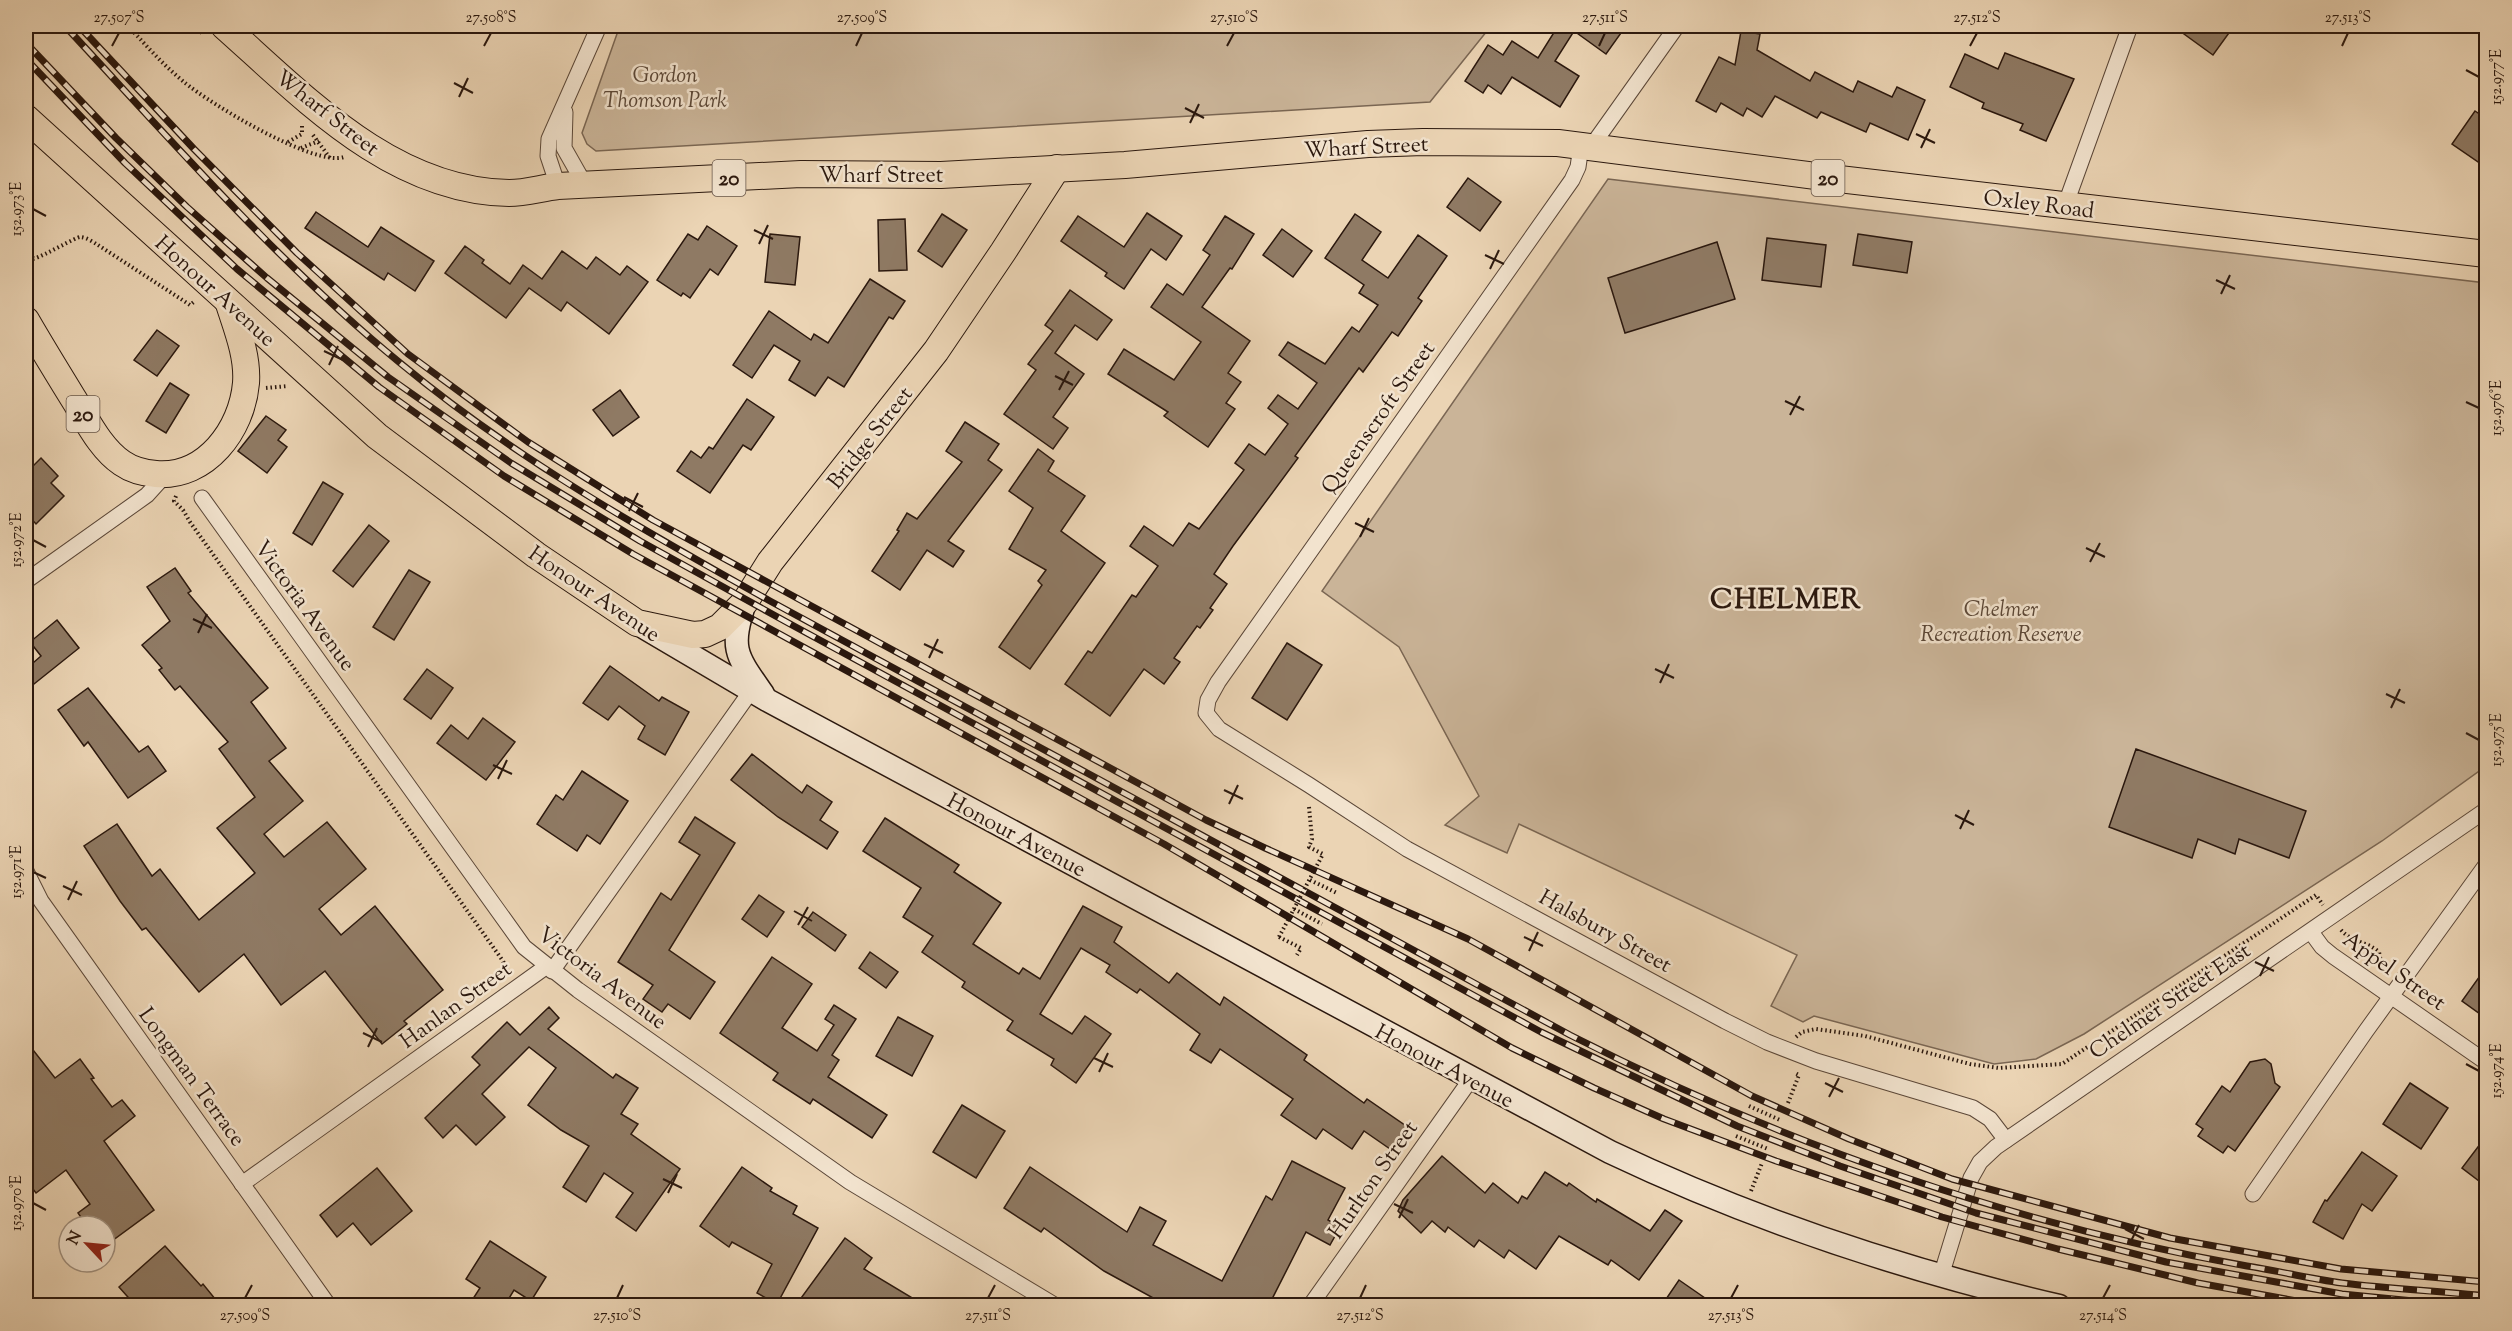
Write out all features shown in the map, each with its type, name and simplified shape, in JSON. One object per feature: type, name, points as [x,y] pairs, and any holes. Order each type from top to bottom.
[{"type":"main road","name":"Wharf Street","points":[[224,26],[334,122],[374,151],[408,169],[440,180],[487,191],[529,192],[558,186],[801,174],[941,175],[1187,160],[1368,144],[1517,141],[1586,146]]},
{"type":"main road","name":"Honour Avenue","points":[[26,117],[377,436],[519,543],[637,623],[759,695],[1471,1079],[1655,1173],[1884,1260],[2059,1305]]},
{"type":"main road","name":"Oxley Road","points":[[1586,146],[2065,206],[2487,254]]},
{"type":"main road","name":"Bridge Street","points":[[637,623],[687,634],[705,634],[725,623],[745,602],[770,562],[948,334],[1057,168]]},
{"type":"main road","name":"20","points":[[26,321],[90,426],[112,455],[135,470],[166,474],[188,471],[209,457],[228,434],[240,409],[246,386],[246,364],[229,303]]},
{"type":"main road","points":[[745,602],[737,633],[737,651],[759,695]]},
{"type":"street","points":[[558,186],[549,161],[550,134],[565,106],[599,26]]},
{"type":"street","name":"Queenscroft Street","points":[[1206,713],[1208,700],[1218,682],[1572,180],[1586,146],[1677,26]]},
{"type":"street","points":[[2065,206],[2130,26]]},
{"type":"street","points":[[565,106],[563,144],[585,185]]},
{"type":"street","points":[[26,581],[147,495],[166,474]]},
{"type":"street","name":"Victoria Avenue","points":[[202,498],[518,940],[550,968],[850,1182],[1056,1305]]},
{"type":"street","name":"Hanlan Street","points":[[242,1184],[550,968],[759,695]]},
{"type":"street","name":"Halsbury Street","points":[[1206,713],[1213,724],[1226,734],[1309,784],[1407,849],[1725,1021],[1791,1051],[1965,1105],[1986,1116],[2006,1140]]},
{"type":"street","name":"Chelmer Street East","points":[[1941,1276],[1975,1170],[1987,1156],[2006,1140],[2487,810]]},
{"type":"street","points":[[2253,1194],[2487,865]]},
{"type":"street","name":"Longman Terrace","points":[[26,871],[41,901],[329,1305]]},
{"type":"street","name":"Appel Street","points":[[2311,932],[2322,947],[2487,1062]]},
{"type":"street","name":"Hurlton Street","points":[[1310,1305],[1471,1079]]},
{"type":"path","points":[[26,31],[32,26]]},
{"type":"path","points":[[128,26],[172,72],[207,100],[300,148],[330,159],[348,155]]},
{"type":"path","points":[[300,122],[330,159]]},
{"type":"path","points":[[300,148],[318,142]]},
{"type":"path","points":[[26,272],[33,260],[80,237],[98,245],[190,305],[194,302]]},
{"type":"path","points":[[26,245],[31,251],[33,260]]},
{"type":"path","points":[[259,390],[276,386],[294,388]]},
{"type":"path","points":[[1297,955],[1301,948],[1279,937],[1323,854],[1309,847],[1312,839],[1309,807]]},
{"type":"path","points":[[1310,880],[1337,893]]},
{"type":"path","points":[[1791,1051],[1800,1034],[1816,1029],[1865,1036],[1970,1064],[1999,1068],[2062,1064],[2316,895],[2324,906]]},
{"type":"path","points":[[1294,909],[1322,924]]},
{"type":"path","points":[[2341,930],[2349,938],[2379,952],[2381,962],[2370,981]]},
{"type":"path","points":[[1788,1103],[1797,1080]]},
{"type":"path","points":[[1749,1106],[1780,1120]]},
{"type":"path","points":[[1736,1136],[1768,1149]]},
{"type":"path","points":[[1755,1181],[1762,1163]]},
{"type":"green space","name":"Gordon Thomson Park","points":[[627,26],[1491,26],[1430,102],[596,151],[587,144],[582,133],[618,31]]},
{"type":"green space","name":"Chelmer Recreation Reserve","points":[[1608,179],[2486,283],[2486,766],[2382,841],[2084,1034],[2036,1059],[1994,1064],[1814,1016],[1803,1022],[1771,1006],[1797,955],[1519,824],[1507,853],[1445,825],[1479,796],[1399,647],[1322,591]]},
{"type":"building","points":[[1558,26],[1611,26],[1621,33],[1606,54],[1574,31],[1555,61],[1579,76],[1560,107],[1512,77],[1501,94],[1488,85],[1483,93],[1465,81],[1488,45],[1503,55],[1512,41],[1538,58]]},
{"type":"building","points":[[2173,26],[2234,26],[2213,55]]},
{"type":"building","points":[[1741,31],[1760,34],[1757,50],[1810,81],[1815,72],[1853,92],[1858,81],[1892,97],[1897,87],[1925,100],[1908,140],[1870,123],[1866,132],[1821,112],[1817,118],[1775,96],[1762,117],[1747,108],[1743,116],[1721,103],[1716,112],[1696,101],[1719,57],[1735,65]]},
{"type":"building","points":[[2005,53],[2074,79],[2046,141],[2020,130],[2023,124],[1982,108],[1984,103],[1950,87],[1965,54],[1998,69]]},
{"type":"building","points":[[2475,111],[2487,119],[2487,168],[2452,144]]},
{"type":"building","points":[[1468,178],[1501,202],[1480,231],[1447,207]]},
{"type":"building","points":[[316,212],[368,247],[381,227],[434,261],[415,291],[388,273],[384,280],[305,228]]},
{"type":"building","points":[[1147,213],[1182,236],[1166,260],[1151,249],[1124,289],[1105,276],[1107,273],[1061,241],[1078,216],[1124,247]]},
{"type":"building","points":[[942,214],[967,230],[942,267],[918,251]]},
{"type":"building","points":[[1355,214],[1381,232],[1362,260],[1388,278],[1418,235],[1447,256],[1418,298],[1422,301],[1398,336],[1392,332],[1363,372],[1359,368],[1295,456],[1298,458],[1214,574],[1227,584],[1210,608],[1213,610],[1200,628],[1197,626],[1174,658],[1180,662],[1164,684],[1144,669],[1110,716],[1065,684],[1088,651],[1092,653],[1132,595],[1136,597],[1158,566],[1130,546],[1144,526],[1173,546],[1189,523],[1199,529],[1244,470],[1235,463],[1249,444],[1265,455],[1288,424],[1268,408],[1278,395],[1298,409],[1317,383],[1279,355],[1288,342],[1325,364],[1352,327],[1359,332],[1378,305],[1359,293],[1364,285],[1325,258]]},
{"type":"building","points":[[1225,216],[1254,234],[1232,269],[1230,268],[1202,307],[1250,341],[1228,373],[1241,382],[1226,403],[1235,409],[1208,447],[1164,416],[1168,412],[1108,374],[1124,349],[1174,380],[1201,342],[1151,307],[1167,284],[1183,295],[1210,255],[1203,250]]},
{"type":"building","points":[[905,219],[907,270],[879,271],[878,220]]},
{"type":"building","points":[[707,226],[737,246],[718,275],[710,269],[690,298],[683,293],[681,296],[657,280],[688,234],[698,240]]},
{"type":"building","points":[[1282,229],[1312,251],[1293,277],[1263,255]]},
{"type":"building","points":[[770,234],[800,237],[795,285],[765,282]]},
{"type":"building","points":[[1858,234],[1912,242],[1907,273],[1853,265]]},
{"type":"building","points":[[1767,238],[1826,245],[1821,287],[1762,280]]},
{"type":"building","points":[[1717,242],[1735,299],[1625,333],[1608,278]]},
{"type":"building","points":[[465,246],[484,260],[482,263],[510,284],[523,265],[542,279],[562,251],[587,269],[596,257],[620,275],[627,266],[648,282],[609,334],[567,302],[561,311],[529,288],[506,318],[445,273]]},
{"type":"building","points":[[870,279],[905,301],[893,319],[889,317],[844,387],[828,377],[815,396],[789,380],[800,361],[774,345],[752,378],[733,365],[769,311],[811,340],[814,334],[828,343]]},
{"type":"building","points":[[1070,290],[1112,320],[1097,340],[1075,325],[1055,353],[1084,374],[1053,417],[1068,428],[1053,449],[1004,414],[1036,370],[1028,364],[1053,331],[1045,325]]},
{"type":"building","points":[[157,330],[179,346],[157,376],[134,360]]},
{"type":"building","points":[[170,383],[189,395],[166,433],[146,421]]},
{"type":"building","points":[[620,390],[639,417],[613,436],[593,410]]},
{"type":"building","points":[[747,399],[774,417],[751,450],[743,445],[710,493],[677,471],[691,451],[701,458],[709,447],[713,449]]},
{"type":"building","points":[[266,416],[286,430],[278,440],[287,447],[267,473],[238,451]]},
{"type":"building","points":[[965,422],[999,444],[988,460],[1002,470],[948,541],[964,551],[953,567],[927,550],[900,590],[872,571],[899,531],[897,530],[907,513],[917,519],[962,462],[946,451]]},
{"type":"building","points":[[1038,449],[1054,461],[1048,471],[1085,496],[1061,531],[1105,563],[1030,669],[999,647],[1042,585],[1038,581],[1046,570],[1009,549],[1033,508],[1009,491]]},
{"type":"building","points":[[41,458],[58,476],[51,483],[64,496],[36,524],[26,513],[26,473]]},
{"type":"building","points":[[323,482],[343,494],[312,545],[293,533]]},
{"type":"building","points":[[369,525],[389,541],[353,587],[333,571]]},
{"type":"building","points":[[175,568],[191,591],[188,593],[268,688],[251,702],[286,748],[269,761],[303,801],[264,834],[284,857],[327,822],[366,869],[319,909],[341,935],[375,906],[443,990],[404,1021],[407,1024],[382,1044],[325,971],[281,1005],[244,954],[199,992],[146,928],[142,930],[84,846],[117,824],[152,876],[160,869],[199,920],[255,873],[217,828],[255,797],[219,749],[228,742],[180,686],[175,690],[159,670],[162,668],[142,645],[170,621],[147,587]]},
{"type":"building","points":[[409,570],[430,582],[394,640],[373,627]]},
{"type":"building","points":[[57,620],[79,648],[34,684],[26,673],[26,669],[41,656],[30,642]]},
{"type":"building","points":[[1287,643],[1322,665],[1287,720],[1252,698]]},
{"type":"building","points":[[610,666],[659,701],[662,697],[689,712],[665,755],[638,739],[645,726],[619,706],[608,720],[583,703]]},
{"type":"building","points":[[427,669],[453,688],[431,719],[404,699]]},
{"type":"building","points":[[88,688],[139,752],[148,746],[166,771],[128,798],[88,742],[84,746],[58,710]]},
{"type":"building","points":[[483,718],[515,742],[486,780],[437,743],[451,725],[468,739]]},
{"type":"building","points":[[2136,749],[2306,811],[2289,858],[2239,839],[2235,854],[2198,839],[2192,858],[2109,827]]},
{"type":"building","points":[[752,754],[802,793],[807,785],[832,802],[820,820],[838,832],[827,849],[778,817],[731,780]]},
{"type":"building","points":[[582,771],[628,801],[600,844],[587,835],[577,851],[537,824],[556,795],[563,800]]},
{"type":"building","points":[[695,817],[735,843],[669,950],[715,982],[690,1019],[668,1004],[662,1012],[643,999],[653,985],[618,962],[661,893],[671,900],[700,855],[679,842]]},
{"type":"building","points":[[885,818],[959,865],[954,872],[1001,903],[973,944],[1019,974],[1023,968],[1040,979],[1083,906],[1122,927],[1114,942],[1169,983],[1177,973],[1220,1005],[1224,997],[1307,1055],[1304,1060],[1364,1103],[1367,1099],[1409,1128],[1393,1151],[1364,1131],[1352,1149],[1323,1129],[1316,1139],[1281,1115],[1293,1099],[1220,1049],[1211,1063],[1190,1050],[1200,1034],[1140,989],[1137,993],[1106,972],[1110,965],[1081,948],[1040,1014],[1072,1034],[1085,1016],[1111,1034],[1076,1083],[1051,1065],[1054,1059],[1007,1030],[1013,1021],[962,987],[965,982],[922,952],[933,936],[903,917],[921,888],[863,851]]},
{"type":"building","points":[[759,895],[784,912],[767,937],[742,919]]},
{"type":"building","points":[[813,912],[846,935],[835,951],[802,927]]},
{"type":"building","points":[[870,952],[898,972],[886,988],[859,968]]},
{"type":"building","points":[[772,957],[812,984],[782,1028],[817,1051],[834,1025],[825,1019],[834,1005],[856,1019],[832,1055],[839,1060],[828,1077],[887,1115],[872,1138],[813,1099],[810,1104],[773,1080],[778,1073],[720,1033]]},
{"type":"building","points":[[2487,966],[2487,1019],[2462,1001]]},
{"type":"building","points":[[549,1007],[559,1018],[548,1029],[613,1078],[616,1074],[638,1088],[621,1114],[638,1124],[631,1134],[680,1169],[636,1231],[616,1217],[633,1193],[604,1173],[586,1202],[563,1187],[589,1146],[561,1130],[528,1105],[556,1068],[529,1047],[482,1094],[505,1117],[476,1145],[456,1125],[443,1138],[425,1118],[480,1065],[472,1057],[507,1022],[520,1035]]},
{"type":"building","points":[[898,1017],[933,1036],[912,1076],[876,1056]]},
{"type":"building","points":[[26,1041],[55,1078],[80,1059],[94,1078],[91,1079],[112,1107],[122,1100],[135,1116],[104,1141],[154,1210],[117,1237],[117,1214],[79,1214],[90,1204],[66,1170],[36,1193],[26,1180]]},
{"type":"building","points":[[2265,1059],[2271,1064],[2275,1083],[2280,1087],[2235,1151],[2228,1146],[2223,1153],[2198,1136],[2203,1129],[2196,1124],[2222,1086],[2230,1092],[2250,1062]]},
{"type":"building","points":[[2410,1083],[2448,1108],[2421,1149],[2383,1124]]},
{"type":"building","points":[[962,1105],[1005,1131],[976,1178],[933,1152]]},
{"type":"building","points":[[2487,1135],[2487,1172],[2479,1181],[2462,1168]]},
{"type":"building","points":[[2362,1152],[2397,1176],[2372,1211],[2362,1204],[2343,1239],[2313,1222],[2325,1200],[2327,1201]]},
{"type":"building","points":[[1442,1156],[1485,1193],[1493,1183],[1518,1203],[1522,1196],[1527,1199],[1545,1172],[1567,1186],[1569,1183],[1596,1202],[1597,1199],[1650,1231],[1665,1210],[1682,1221],[1639,1280],[1611,1260],[1608,1265],[1559,1236],[1536,1269],[1509,1250],[1504,1258],[1479,1240],[1474,1247],[1448,1227],[1445,1232],[1432,1221],[1421,1233],[1398,1211],[1403,1200]]},
{"type":"building","points":[[1292,1161],[1345,1188],[1328,1220],[1340,1227],[1330,1245],[1306,1232],[1269,1305],[1154,1305],[1157,1300],[1104,1271],[1044,1228],[1041,1232],[1004,1208],[1030,1167],[1127,1232],[1140,1207],[1166,1221],[1153,1245],[1222,1281],[1266,1196],[1272,1200]]},
{"type":"building","points":[[742,1167],[772,1188],[770,1191],[797,1206],[793,1214],[818,1228],[777,1304],[757,1293],[772,1264],[732,1242],[729,1247],[700,1226]]},
{"type":"building","points":[[377,1168],[412,1211],[371,1245],[353,1223],[337,1237],[320,1215]]},
{"type":"building","points":[[845,1238],[872,1258],[864,1269],[924,1305],[796,1305]]},
{"type":"building","points":[[490,1241],[546,1277],[531,1301],[514,1290],[505,1305],[469,1305],[480,1288],[466,1279]]},
{"type":"building","points":[[165,1246],[201,1286],[203,1284],[220,1305],[135,1305],[119,1287]]},
{"type":"building","points":[[1679,1280],[1715,1305],[1662,1305]]},
{"type":"railway","points":[[65,26],[226,200],[354,324],[442,397],[532,460],[626,519],[770,601],[1570,1035],[1733,1111],[1816,1145],[1900,1176],[2072,1228],[2159,1248],[2330,1281],[2486,1296]]},
{"type":"railway","points":[[79,26],[194,149],[297,253],[408,354],[528,442],[653,520],[1206,820],[1468,939],[1752,1096],[1849,1139],[1952,1179],[2170,1238],[2341,1269],[2486,1282]]},
{"type":"railway","points":[[26,43],[116,138],[187,207],[267,278],[388,377],[511,463],[640,541],[792,625],[1541,1032],[1737,1126],[1840,1166],[1976,1213],[2166,1262],[2342,1294],[2465,1306]]},
{"type":"railway","points":[[26,59],[125,163],[237,269],[379,387],[504,476],[633,554],[1164,844],[1512,1048],[1664,1119],[1776,1161],[1942,1217],[2058,1249],[2198,1283],[2324,1306]]},
{"type":"district","name":"CHELMER","points":[[1786,598]]}]
